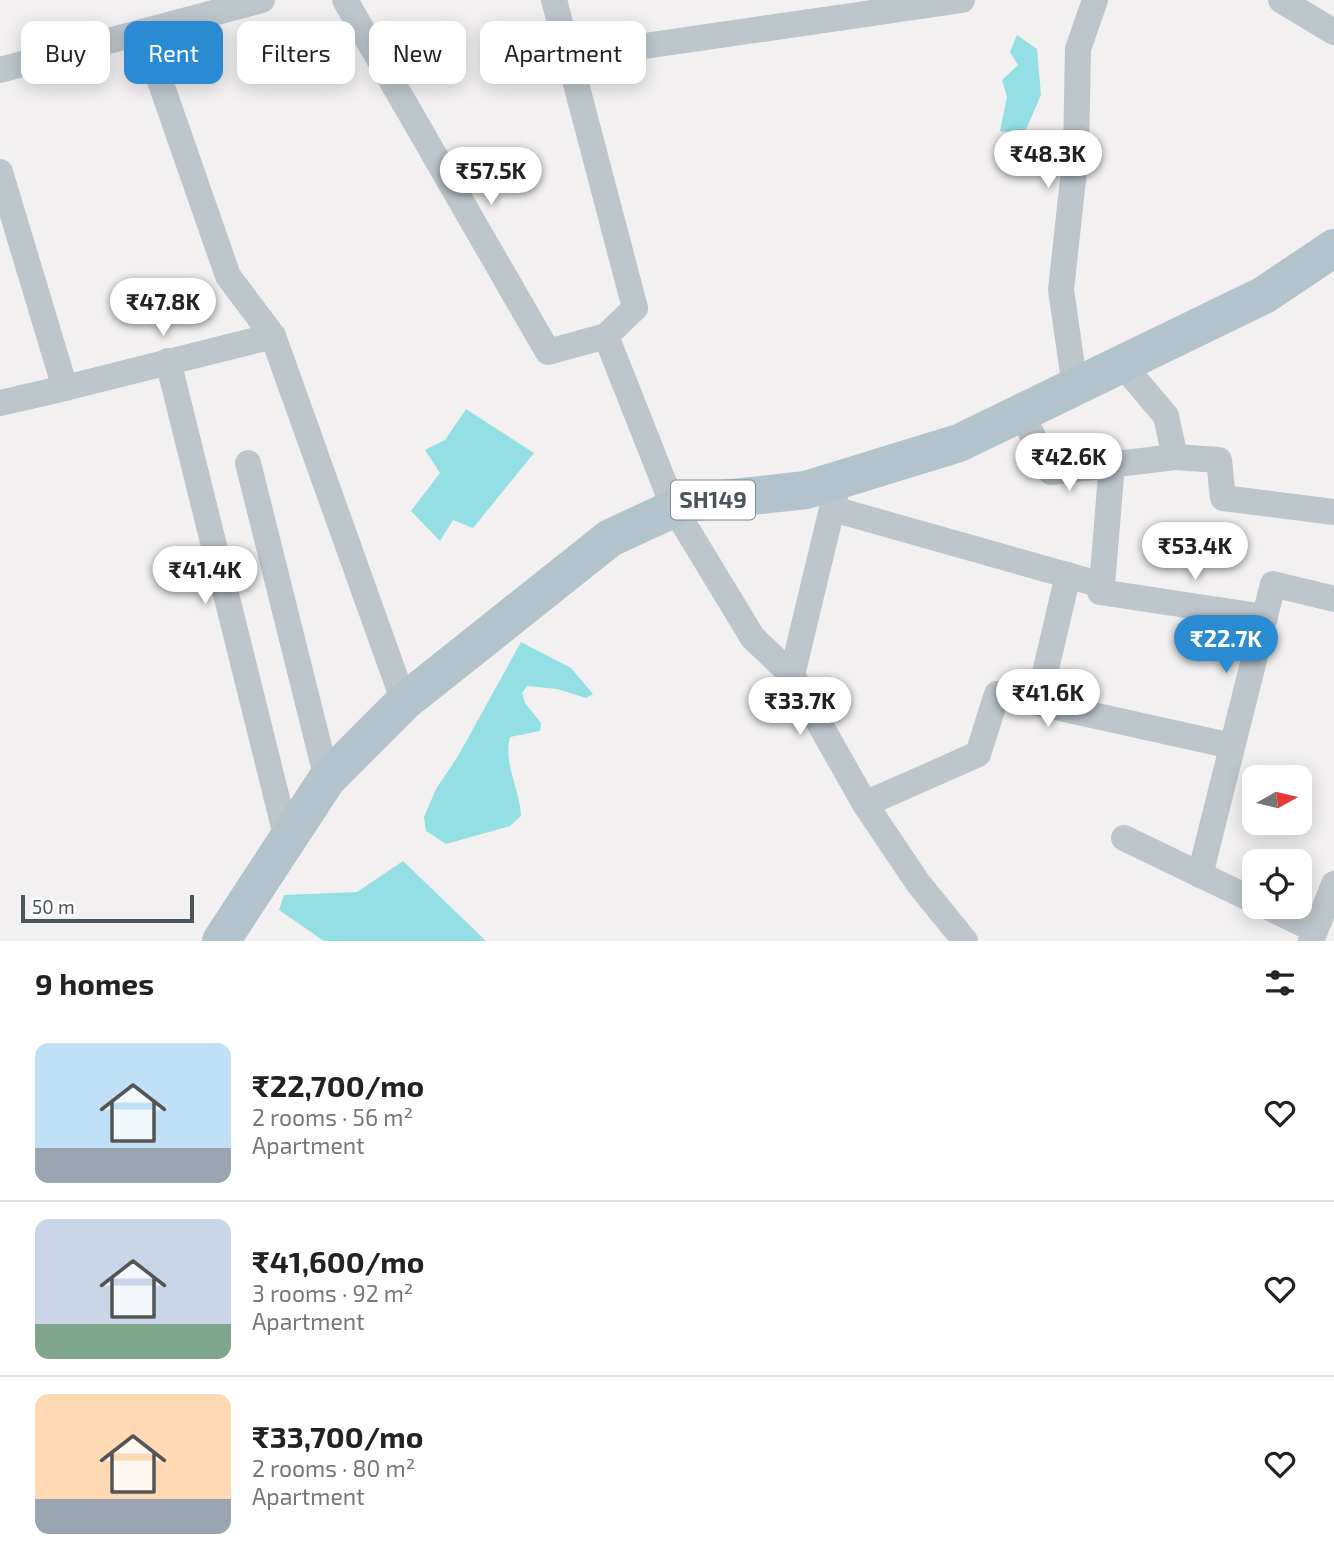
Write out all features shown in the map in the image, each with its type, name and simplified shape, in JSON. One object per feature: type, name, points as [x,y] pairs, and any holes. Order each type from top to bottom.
[{"type":"main road","name":"SH149","points":[[221,941],[327,779],[404,702],[610,538],[686,503],[806,490],[836,495],[959,443],[1264,295],[1334,247]]},
{"type":"street","points":[[184,21],[262,0]]},
{"type":"street","points":[[345,0],[548,352],[606,336],[635,308],[576,84]]},
{"type":"street","points":[[554,0],[560,21]]},
{"type":"street","points":[[646,46],[961,0]]},
{"type":"street","points":[[1075,387],[1061,290],[1076,152],[1078,49],[1095,0]]},
{"type":"street","points":[[1281,0],[1334,32]]},
{"type":"street","points":[[0,70],[124,37]]},
{"type":"street","points":[[161,84],[228,276],[274,336],[404,702]]},
{"type":"street","points":[[0,172],[65,388]]},
{"type":"street","points":[[0,403],[274,336]]},
{"type":"street","points":[[606,336],[674,509],[753,638],[792,675],[865,804],[918,883],[965,941]]},
{"type":"street","points":[[169,361],[288,839]]},
{"type":"street","points":[[1122,363],[1166,416],[1175,457]]},
{"type":"street","points":[[1021,413],[1051,471],[1175,457],[1219,460],[1223,498],[1334,512]]},
{"type":"street","points":[[248,463],[327,779]]},
{"type":"street","points":[[1112,464],[1100,592],[1265,617]]},
{"type":"street","points":[[792,675],[836,495],[1102,585]]},
{"type":"street","points":[[1038,703],[1068,575]]},
{"type":"street","points":[[1200,875],[1273,584],[1333,596]]},
{"type":"street","points":[[865,804],[978,754],[997,694],[1232,746]]},
{"type":"street","points":[[1124,838],[1242,895]]},
{"type":"street","points":[[1287,919],[1313,935],[1334,884]]},
{"type":"water","points":[[1017,35],[1037,49],[1041,95],[1024,134],[1000,131],[1007,97],[1002,80],[1018,65],[1010,52]]},
{"type":"water","points":[[466,409],[534,453],[473,528],[453,520],[440,541],[411,511],[440,473],[425,450],[445,440]]},
{"type":"water","points":[[521,642],[571,668],[593,694],[586,698],[557,689],[527,686],[522,693],[525,703],[541,723],[540,731],[510,737],[508,747],[521,816],[510,826],[446,844],[426,831],[424,817],[436,789],[458,756]]},
{"type":"water","points":[[403,861],[486,941],[324,941],[279,910],[284,895],[357,892]]}]
